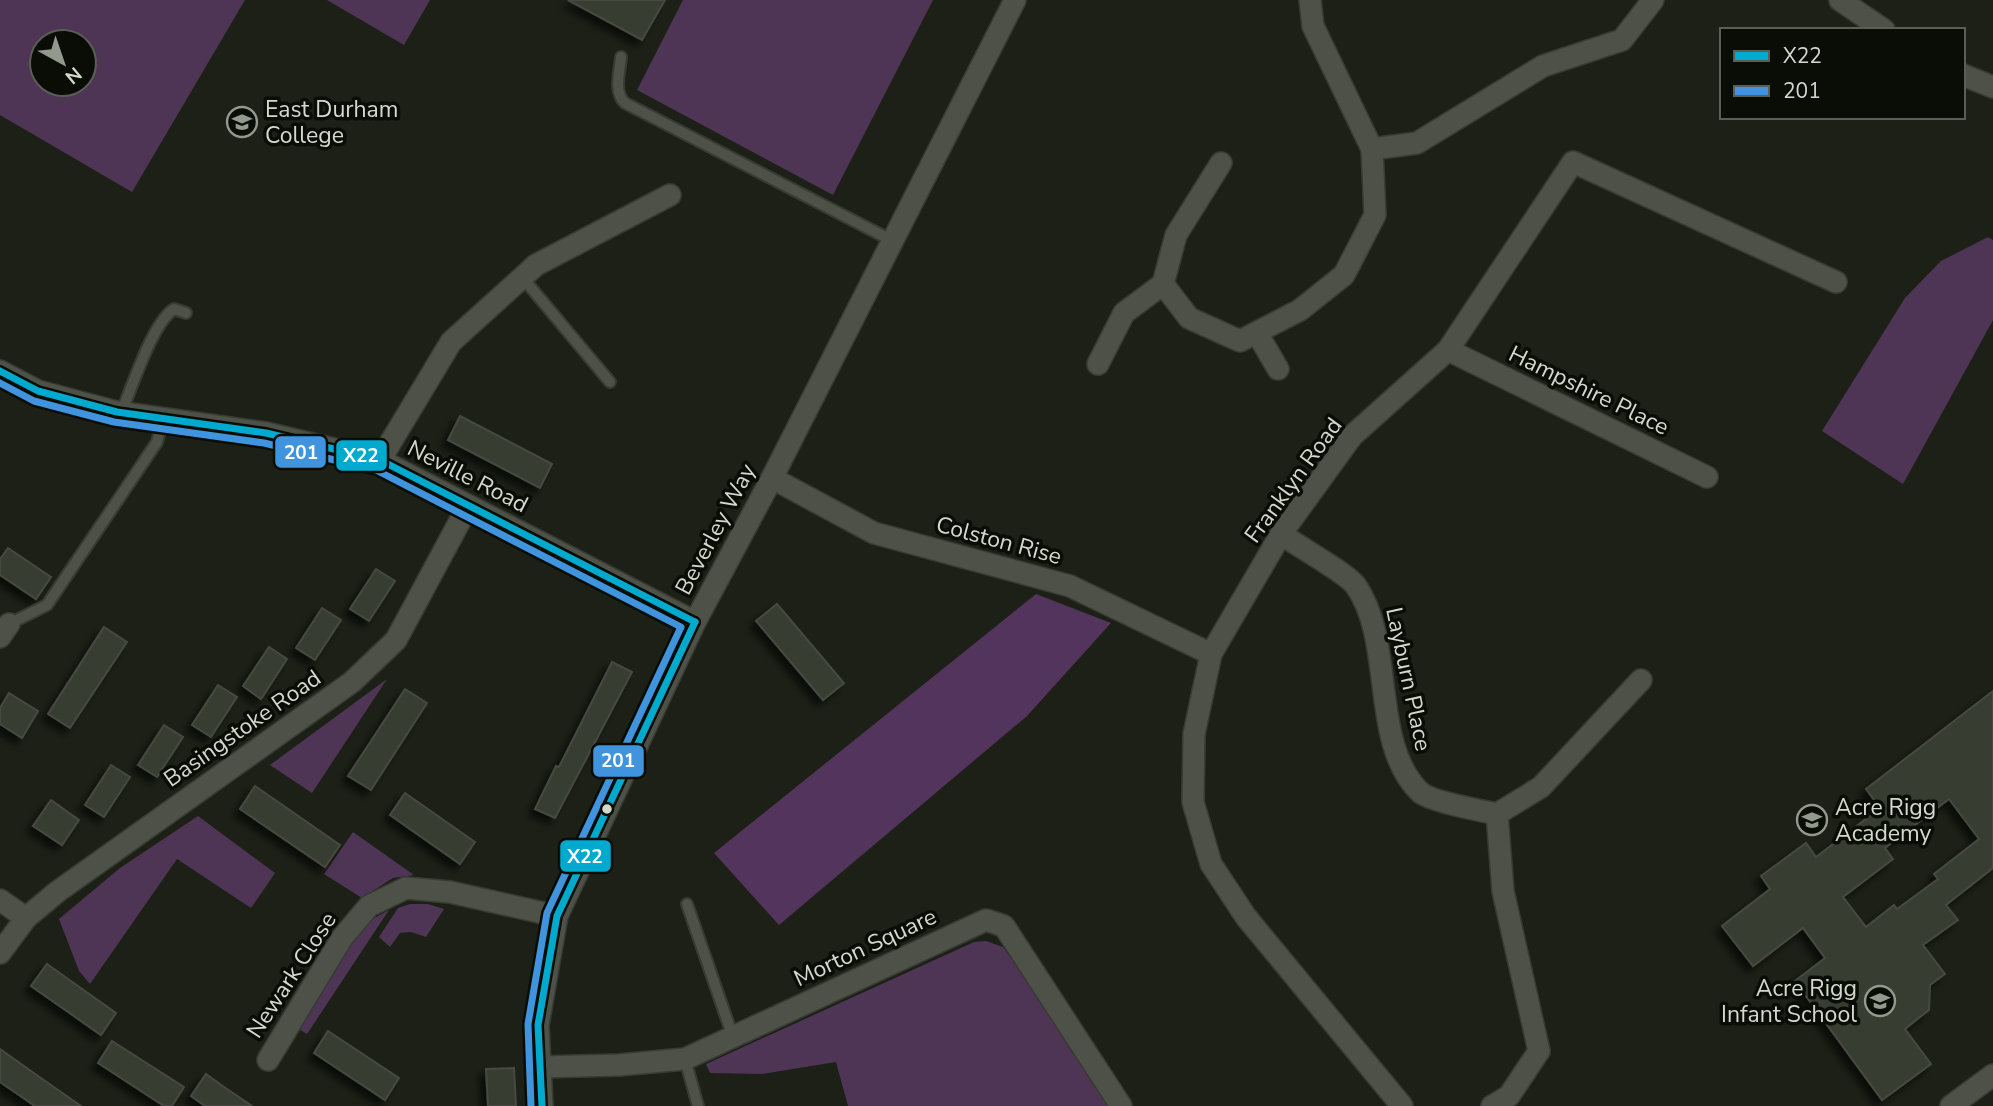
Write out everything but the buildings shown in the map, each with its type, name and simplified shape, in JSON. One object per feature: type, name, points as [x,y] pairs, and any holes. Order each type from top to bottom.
[{"type":"street","name":"Beverley Way","points":[[542,1106],[538,1025],[557,916],[695,622],[772,478],[1015,0]]},
{"type":"street","points":[[1163,284],[1189,318],[1240,341],[1300,310],[1344,275],[1375,215],[1372,149],[1313,26],[1310,0]]},
{"type":"street","points":[[1372,149],[1417,143],[1543,66],[1622,40],[1653,0]]},
{"type":"street","points":[[1840,0],[1881,28]]},
{"type":"street","points":[[1965,76],[1993,87]]},
{"type":"street","name":"Franklyn Road","points":[[1402,1106],[1247,917],[1212,864],[1193,802],[1194,734],[1211,654],[1281,534],[1352,436],[1448,349],[1573,162],[1836,282]]},
{"type":"street","points":[[1098,364],[1124,313],[1163,284],[1175,235],[1221,163]]},
{"type":"street","points":[[380,460],[451,342],[522,277],[536,265],[670,195]]},
{"type":"street","points":[[1257,333],[1278,369]]},
{"type":"street","name":"Hampshire Place","points":[[1448,349],[1707,477]]},
{"type":"street","name":"Neville Road","points":[[0,371],[37,391],[121,413],[266,433],[380,460],[695,622]]},
{"type":"street","name":"Colston Rise","points":[[772,478],[874,533],[1070,586],[1211,654]]},
{"type":"street","name":"Basingstoke Road","points":[[0,953],[26,918],[68,884],[352,682],[396,640],[468,506]]},
{"type":"street","name":"Layburn Place","points":[[1281,534],[1354,583],[1369,609],[1396,760],[1421,794],[1497,814]]},
{"type":"street","points":[[1492,1106],[1509,1096],[1539,1051],[1503,891],[1497,814],[1541,787],[1640,680]]},
{"type":"street","name":"Newark Close","points":[[268,1060],[342,938],[369,906],[406,888],[450,892],[557,916]]},
{"type":"street","points":[[0,900],[26,918]]},
{"type":"street","name":"Morton Square","points":[[540,1068],[685,1059],[986,920],[1004,926],[1121,1106]]},
{"type":"street","points":[[1951,1106],[1993,1074]]},
{"type":"lane","points":[[621,57],[618,90],[620,99],[625,103],[892,241]]},
{"type":"lane","points":[[522,277],[610,382]]},
{"type":"lane","points":[[121,413],[155,333],[165,317],[174,309],[186,313]]},
{"type":"lane","points":[[4,630],[47,605],[157,442],[163,420]]},
{"type":"lane","points":[[687,904],[733,1037]]},
{"type":"lane","points":[[685,1059],[698,1106]]},
{"type":"shaded area","points":[[0,0],[245,0],[132,192],[0,115]]},
{"type":"shaded area","points":[[327,0],[430,0],[404,45]]},
{"type":"shaded area","points":[[683,0],[933,0],[833,195],[637,90]]},
{"type":"shaded area","points":[[1988,237],[1993,240],[1993,320],[1903,484],[1822,431],[1905,298],[1941,261]]},
{"type":"shaded area","points":[[1036,594],[1111,623],[1027,716],[779,925],[714,853]]},
{"type":"shaded area","points":[[387,679],[312,793],[270,765]]},
{"type":"shaded area","points":[[198,816],[275,873],[251,908],[177,859],[90,984],[79,971],[59,919],[120,868]]},
{"type":"shaded area","points":[[353,832],[414,875],[393,878],[362,898],[324,874]]},
{"type":"shaded area","points":[[410,904],[428,904],[444,909],[426,937],[411,932],[400,933],[390,947],[379,937],[398,908]]},
{"type":"shaded area","points":[[389,910],[307,1034],[297,1028],[360,929]]},
{"type":"shaded area","points":[[986,941],[1003,947],[1112,1106],[848,1106],[836,1062],[762,1074],[710,1073],[706,1064],[974,942]]},
{"type":"transit line","name":"X22","points":[[0,371],[38,391],[117,412],[266,433],[380,460],[695,622]]},
{"type":"transit line","name":"201","points":[[0,383],[34,401],[114,422],[264,443],[376,470],[681,627],[547,913],[528,1024],[531,1106]]},
{"type":"transit line","name":"X22","points":[[542,1106],[538,1025],[557,916],[695,622]]},
{"type":"place","name":"East Durham College","points":[[242,122]]},
{"type":"place","name":"Acre Rigg Academy","points":[[1812,820]]},
{"type":"place","name":"Acre Rigg Infant School","points":[[1880,1001]]}]
